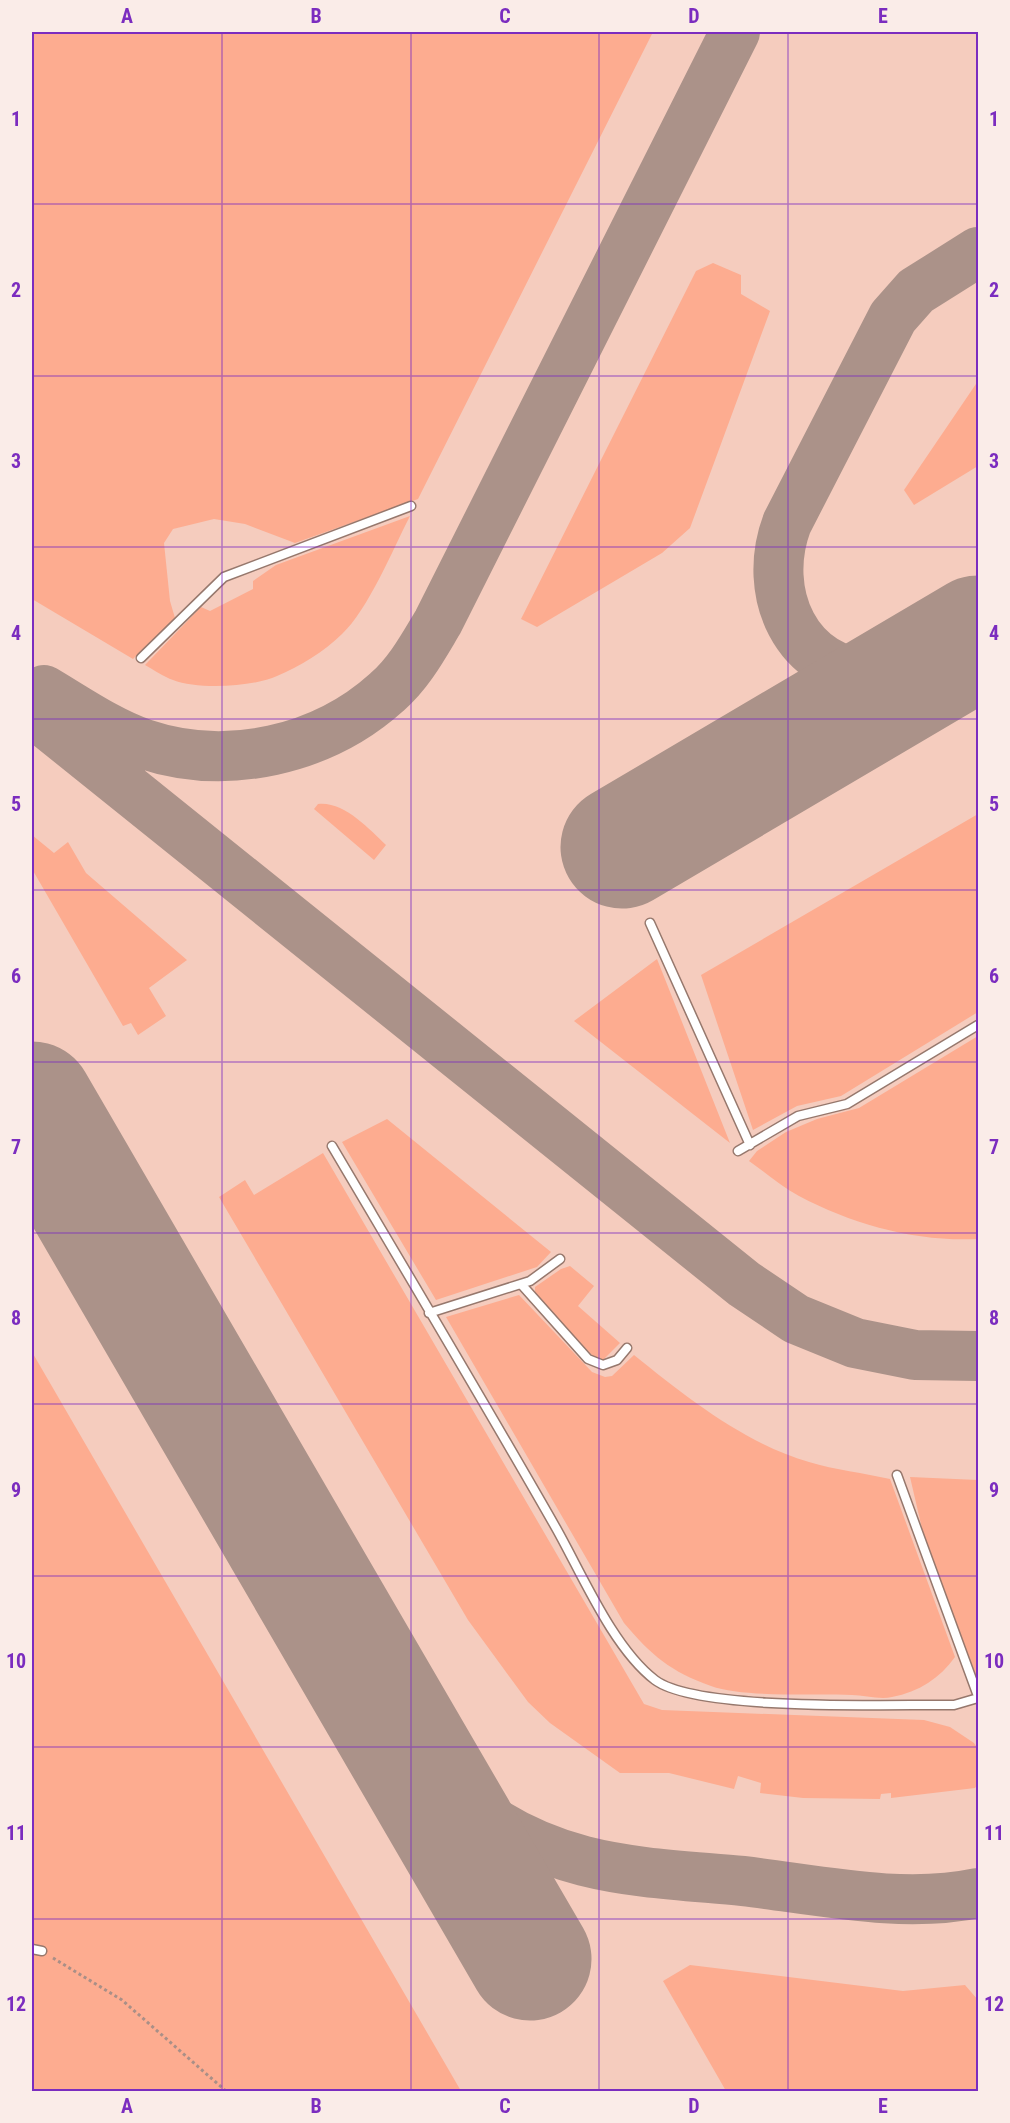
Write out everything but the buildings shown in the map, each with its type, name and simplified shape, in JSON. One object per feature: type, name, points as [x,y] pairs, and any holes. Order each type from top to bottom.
[{"type":"lane","points":[[141,658],[224,577],[411,506]]},
{"type":"lane","points":[[650,923],[750,1145]]},
{"type":"lane","points":[[738,1151],[798,1116],[847,1104],[978,1025]]},
{"type":"lane","points":[[332,1146],[556,1528],[619,1641],[655,1681],[701,1697],[766,1702],[954,1705],[978,1697],[897,1475]]},
{"type":"lane","points":[[429,1312],[530,1281],[560,1259]]},
{"type":"lane","points":[[521,1284],[588,1359],[603,1365],[617,1360],[627,1348]]},
{"type":"lane","points":[[32,1949],[42,1951]]},
{"type":"path","points":[[42,1951],[122,2000],[227,2091]]},
{"type":"shaded area","points":[[32,32],[978,32],[978,2091],[32,2091]]},
{"type":"shaded area","points":[[32,32],[653,32],[418,499],[295,543],[245,524],[214,519],[173,529],[164,543],[170,601],[175,618],[133,659],[32,599]]},
{"type":"shaded area","points":[[713,263],[741,275],[741,294],[770,311],[690,528],[662,553],[537,627],[521,619],[696,271]]},
{"type":"shaded area","points":[[978,381],[978,466],[914,505],[904,490]]},
{"type":"shaded area","points":[[410,516],[388,562],[352,623],[328,646],[303,663],[267,680],[225,686],[184,683],[166,677],[145,665],[201,607],[210,611],[253,589],[253,581],[276,565]]},
{"type":"shaded area","points":[[318,804],[328,804],[346,811],[386,845],[374,860],[314,809]]},
{"type":"shaded area","points":[[978,814],[978,1012],[841,1096],[797,1106],[753,1130],[701,975]]},
{"type":"shaded area","points":[[32,835],[54,853],[68,842],[86,873],[187,960],[149,988],[166,1016],[138,1035],[131,1023],[123,1026],[32,869]]},
{"type":"shaded area","points":[[657,959],[730,1143],[574,1021]]},
{"type":"shaded area","points":[[978,1036],[978,1239],[932,1238],[886,1230],[863,1223],[799,1196],[749,1161],[757,1151],[786,1132],[817,1119],[859,1108]]},
{"type":"shaded area","points":[[387,1119],[551,1252],[537,1267],[436,1300],[342,1142]]},
{"type":"shaded area","points":[[323,1153],[644,1704],[662,1710],[924,1720],[950,1727],[974,1743],[978,1749],[978,1784],[975,1788],[891,1798],[891,1793],[881,1794],[880,1799],[803,1798],[760,1793],[761,1783],[738,1776],[734,1789],[669,1773],[620,1773],[550,1723],[528,1702],[468,1620],[219,1197],[245,1180],[254,1195]]},
{"type":"shaded area","points":[[570,1266],[594,1286],[578,1306],[620,1343],[604,1359],[596,1359],[535,1294],[535,1287],[561,1269]]},
{"type":"shaded area","points":[[519,1295],[592,1372],[605,1377],[612,1376],[634,1355],[695,1402],[762,1443],[785,1454],[819,1465],[890,1479],[955,1657],[949,1665],[936,1678],[920,1688],[887,1698],[852,1695],[760,1694],[725,1690],[697,1681],[673,1668],[653,1653],[624,1623],[446,1317]]},
{"type":"shaded area","points":[[32,1352],[461,2091],[32,2091]]},
{"type":"shaded area","points":[[910,1477],[978,1480],[978,1685],[924,1537]]},
{"type":"shaded area","points":[[690,1965],[903,1991],[965,1985],[978,2000],[978,2091],[726,2091],[663,1981]]},
{"type":"taxiway","points":[[44,690],[93,720],[131,739],[176,752],[208,756],[240,755],[273,750],[304,741],[334,729],[362,712],[395,685],[415,659],[438,622],[735,32]]},
{"type":"taxiway","points":[[927,668],[876,675],[848,671],[824,660],[805,644],[791,624],[782,601],[779,576],[780,549],[787,523],[893,317],[916,291],[978,252]]},
{"type":"taxiway","points":[[32,712],[744,1284],[796,1319],[855,1343],[915,1355],[978,1356]]},
{"type":"taxiway","points":[[379,1699],[426,1764],[453,1793],[496,1824],[520,1837],[571,1857],[643,1872],[743,1881],[890,1899],[920,1899],[978,1893]]},
{"type":"runway","points":[[622,847],[978,637]]},
{"type":"runway","points":[[32,1103],[530,1959]]}]
